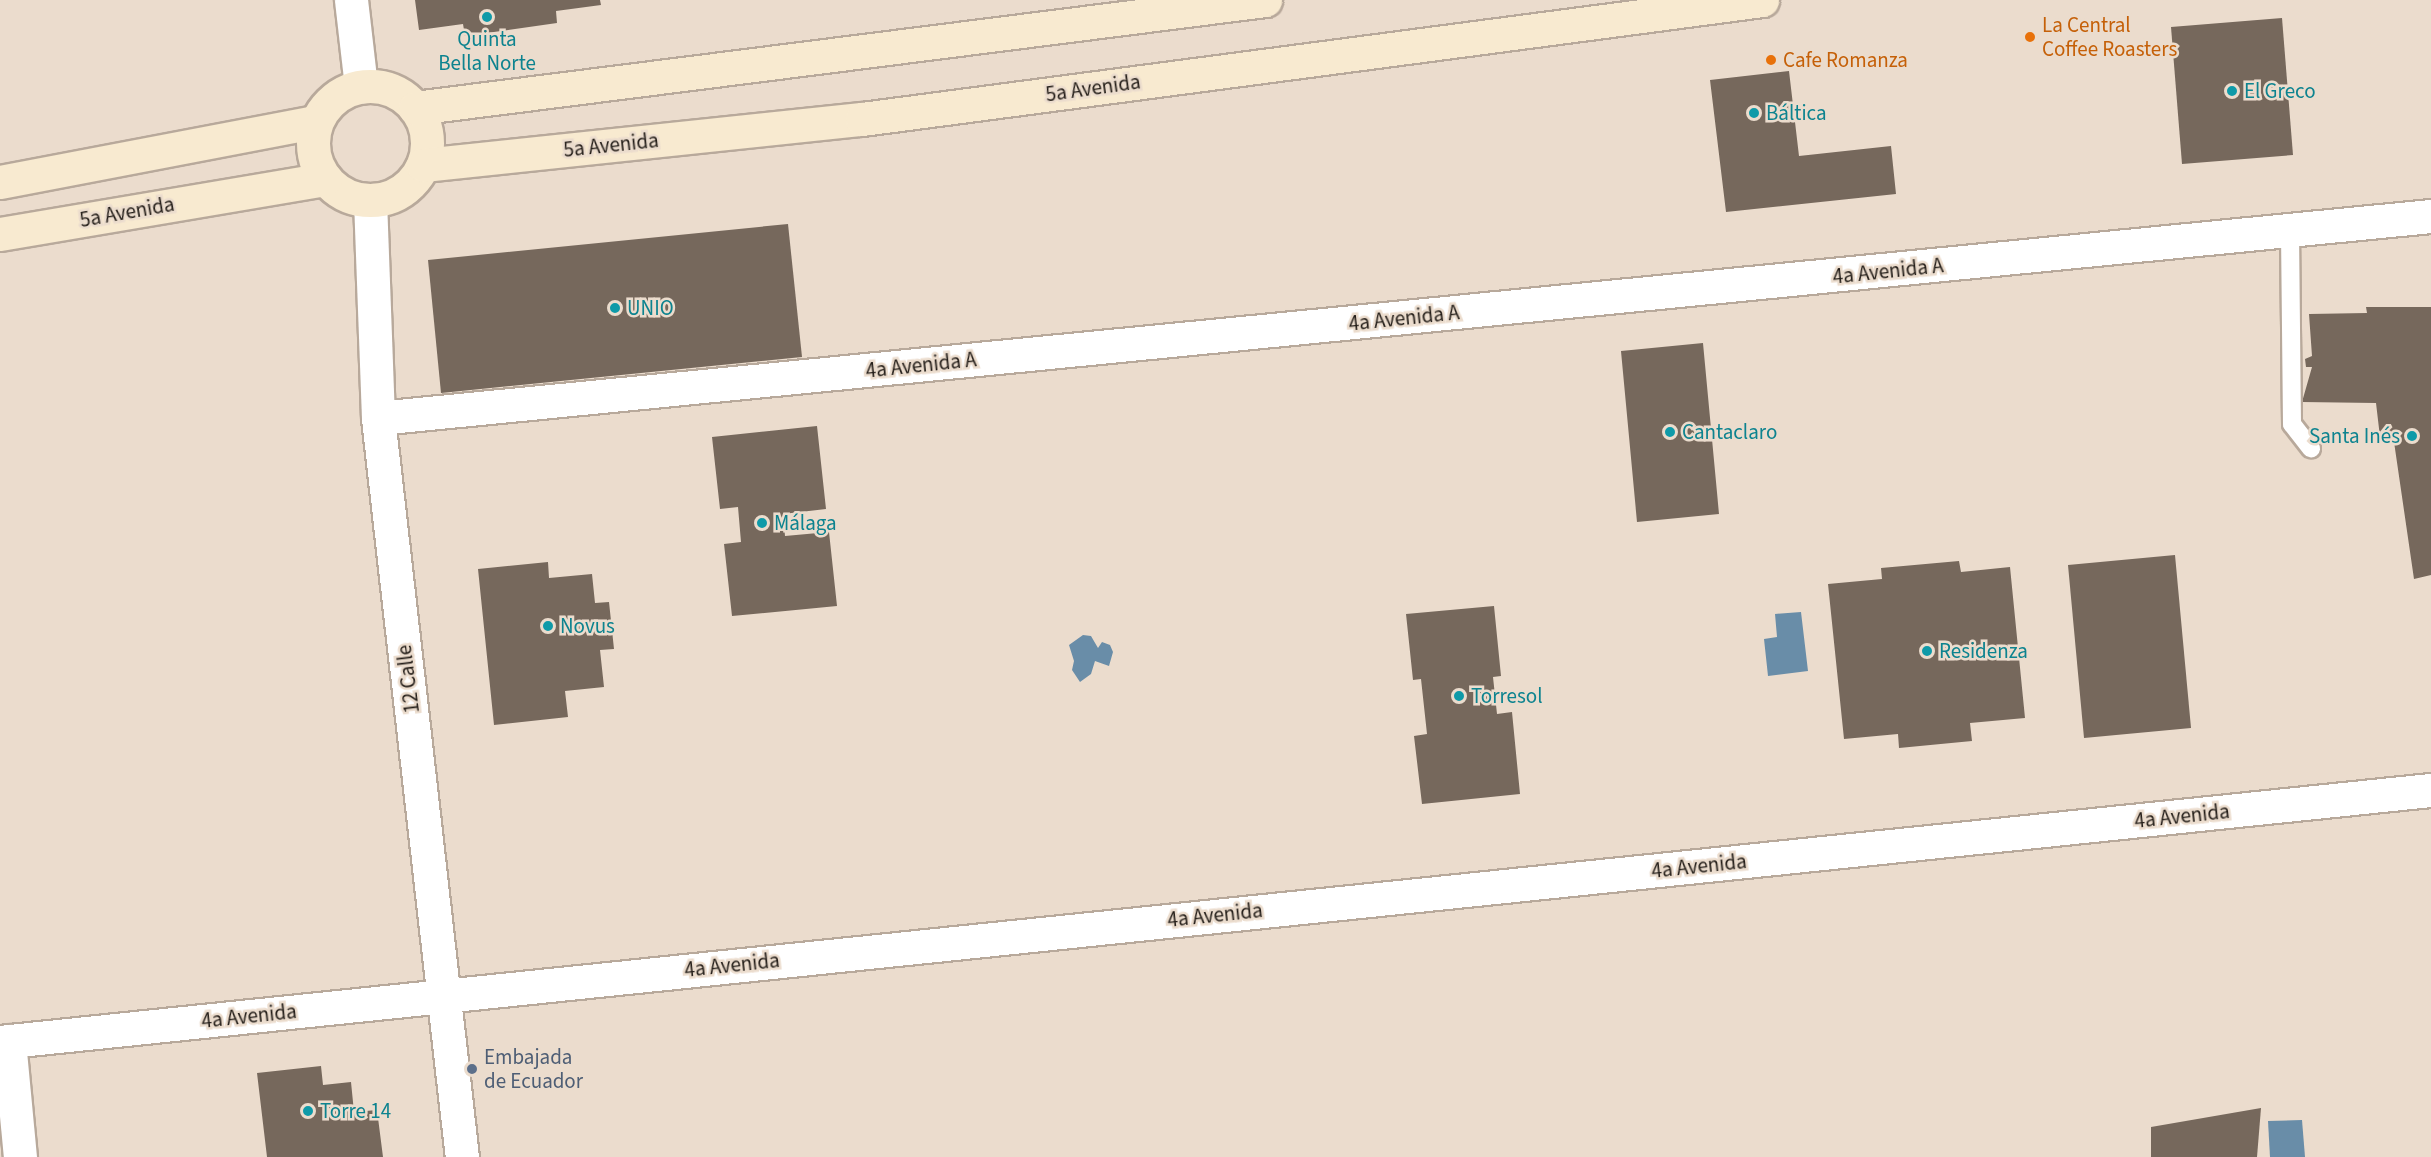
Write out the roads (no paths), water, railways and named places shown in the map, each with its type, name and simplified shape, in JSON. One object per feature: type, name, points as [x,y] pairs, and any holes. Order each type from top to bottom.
[{"type":"street","points":[[351,0],[361,86]]},
{"type":"street","points":[[415,108],[1265,0]]},
{"type":"street","name":"5a Avenida","points":[[423,165],[862,119],[1762,0]]},
{"type":"street","points":[[361,86],[391,89],[415,108],[426,135],[423,165],[408,187],[384,199],[370,200],[345,195],[325,179],[313,152],[316,122],[334,98],[361,86]]},
{"type":"street","points":[[0,182],[316,122]]},
{"type":"street","name":"5a Avenida","points":[[0,234],[325,179]]},
{"type":"street","name":"12 Calle","points":[[370,200],[378,418],[462,1157]]},
{"type":"street","name":"4a Avenida A","points":[[378,418],[2290,232],[2431,216]]},
{"type":"street","name":"4a Avenida","points":[[4,1042],[2431,790]]},
{"type":"street","points":[[4,1042],[20,1157]]},
{"type":"lane","points":[[2290,232],[2292,424],[2310,448]]},
{"type":"water","points":[[1801,612],[1808,671],[1768,676],[1764,639],[1777,637],[1775,614]]},
{"type":"water","points":[[1083,635],[1091,636],[1098,648],[1102,642],[1110,645],[1113,652],[1109,666],[1095,661],[1091,674],[1080,682],[1072,670],[1074,661],[1069,645]]},
{"type":"water","points":[[2302,1120],[2305,1157],[2270,1157],[2268,1121]]},
{"type":"place","name":"Quinta Bella Norte","points":[[487,17]]},
{"type":"place","name":"La Central Coffee Roasters","points":[[2030,37]]},
{"type":"place","name":"Cafe Romanza","points":[[1771,60]]},
{"type":"place","name":"El Greco","points":[[2232,91]]},
{"type":"place","name":"Báltica","points":[[1754,113]]},
{"type":"place","name":"UNIO","points":[[615,308]]},
{"type":"place","name":"Cantaclaro","points":[[1670,432]]},
{"type":"place","name":"Santa Inés","points":[[2412,436]]},
{"type":"place","name":"Málaga","points":[[762,523]]},
{"type":"place","name":"Novus","points":[[548,626]]},
{"type":"place","name":"Residenza","points":[[1927,651]]},
{"type":"place","name":"Torresol","points":[[1459,696]]},
{"type":"place","name":"Embajada de Ecuador","points":[[472,1069]]},
{"type":"place","name":"Torre 14","points":[[308,1111]]}]
